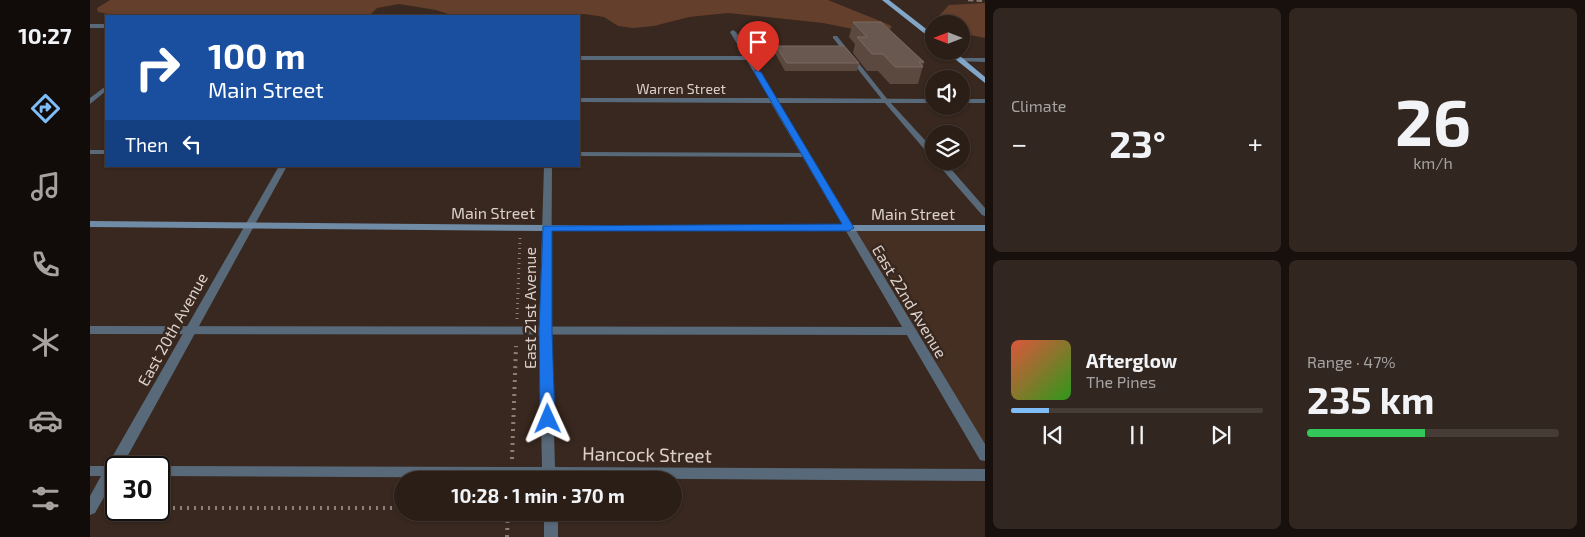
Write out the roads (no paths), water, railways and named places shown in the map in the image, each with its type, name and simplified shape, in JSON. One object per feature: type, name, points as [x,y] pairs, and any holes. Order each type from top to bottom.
[{"type":"main road","points":[[885,0],[925,32]]},
{"type":"main road","points":[[960,60],[985,82]]},
{"type":"street","points":[[90,26],[105,26]]},
{"type":"street","name":"East 22nd Avenue","points":[[733,32],[985,456]]},
{"type":"street","points":[[835,37],[886,101],[925,145]]},
{"type":"street","points":[[580,58],[750,58]]},
{"type":"street","points":[[970,60],[985,60]]},
{"type":"street","points":[[91,100],[105,89]]},
{"type":"street","points":[[91,100],[105,99]]},
{"type":"street","name":"Warren Street","points":[[580,100],[925,101]]},
{"type":"street","points":[[970,101],[985,101]]},
{"type":"street","points":[[90,152],[105,152]]},
{"type":"street","points":[[580,154],[806,155]]},
{"type":"street","name":"East 20th Avenue","points":[[122,456],[190,330],[283,167]]},
{"type":"street","name":"East 21st Avenue","points":[[548,167],[545,331],[549,471]]},
{"type":"street","points":[[947,170],[985,213]]},
{"type":"street","name":"Main Street","points":[[90,224],[521,228],[985,228]]},
{"type":"street","points":[[90,330],[910,331]]},
{"type":"street","points":[[90,471],[105,471]]},
{"type":"street","name":"Hancock Street","points":[[170,471],[394,471]]},
{"type":"street","name":"Hancock Street","points":[[682,476],[985,475]]},
{"type":"street","name":"East 20th Avenue","points":[[90,509],[105,485]]},
{"type":"street","points":[[550,521],[551,537]]},
{"type":"railway","points":[[968,0],[985,1]]}]
